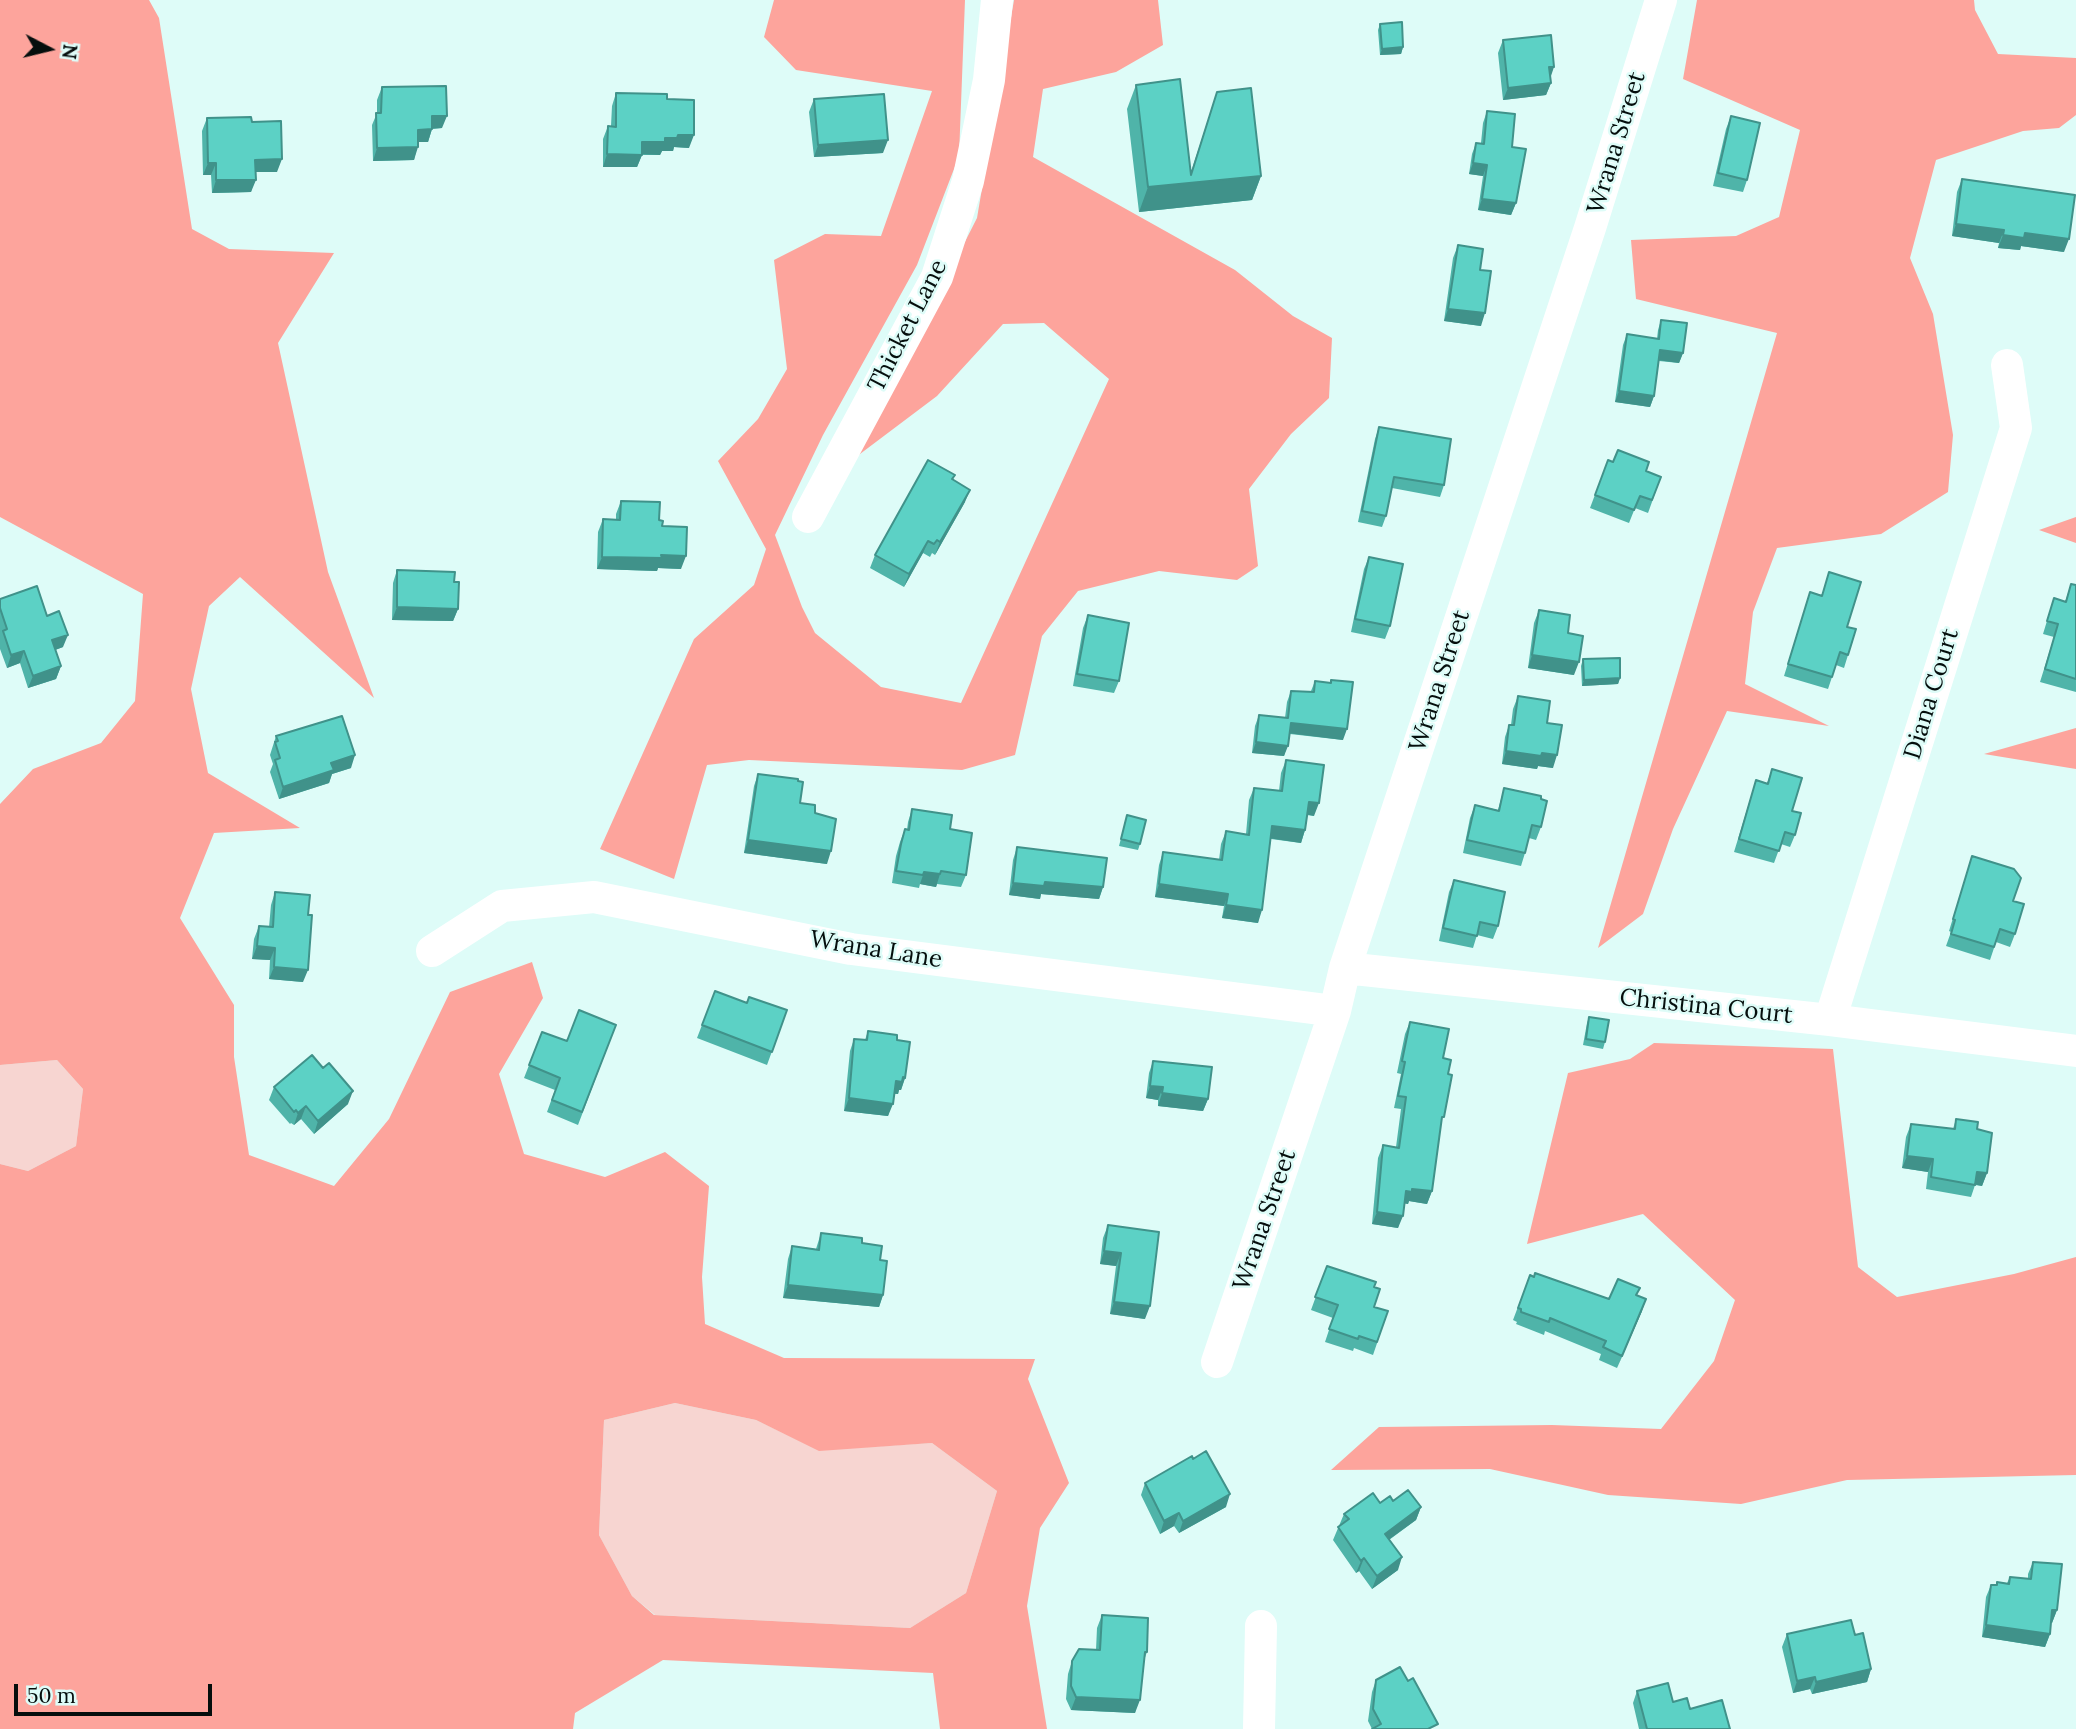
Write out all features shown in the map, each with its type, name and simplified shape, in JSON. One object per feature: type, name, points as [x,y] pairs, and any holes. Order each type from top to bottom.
[{"type":"street","name":"Thicket Lane","points":[[808,517],[937,277],[968,181],[989,80],[997,0]]},
{"type":"street","name":"Wrana Street","points":[[1217,1362],[1335,1011],[1345,968],[1590,228],[1661,0]]},
{"type":"street","name":"Diana Court","points":[[1830,1020],[2016,428],[2007,365]]},
{"type":"street","name":"Wrana Lane","points":[[432,951],[502,906],[594,897],[850,949],[1335,1011]]},
{"type":"street","name":"Christina Court","points":[[1345,968],[1830,1020],[2071,1051]]},
{"type":"street","points":[[1259,1729],[1261,1626]]},
{"type":"shaded area","points":[[0,0],[149,0],[159,18],[192,229],[229,249],[334,253],[278,343],[328,572],[374,698],[240,577],[209,606],[191,689],[208,773],[300,828],[214,833],[180,918],[234,1005],[234,1057],[249,1155],[334,1186],[389,1119],[450,992],[532,962],[543,998],[499,1074],[524,1154],[605,1177],[665,1152],[709,1186],[702,1277],[705,1324],[784,1358],[1035,1359],[1028,1379],[1069,1483],[1040,1528],[1027,1606],[1047,1729],[940,1729],[933,1673],[663,1660],[575,1713],[573,1729],[0,1729],[0,1164],[28,1171],[76,1146],[83,1089],[57,1060],[0,1065],[0,804],[33,769],[101,743],[135,701],[143,594],[0,517]],"holes":[[[675,1403],[756,1420],[819,1451],[932,1443],[997,1491],[966,1593],[910,1628],[654,1615],[632,1596],[599,1535],[604,1420]]]},
{"type":"shaded area","points":[[774,0],[965,0],[959,156],[917,265],[823,435],[775,535],[802,607],[815,633],[881,687],[961,703],[1109,379],[1044,323],[1003,324],[937,396],[856,457],[977,218],[1014,0],[1158,0],[1163,45],[1116,72],[1043,89],[1033,157],[1235,270],[1293,316],[1332,338],[1329,398],[1291,434],[1249,489],[1258,566],[1237,580],[1159,571],[1078,591],[1042,636],[1015,755],[962,770],[749,760],[707,765],[674,879],[600,849],[694,639],[754,585],[766,549],[718,461],[758,419],[787,369],[774,260],[825,234],[881,236],[932,91],[796,70],[764,37]]},
{"type":"shaded area","points":[[1697,0],[1974,0],[1975,10],[1998,54],[2076,58],[2076,115],[2059,128],[2023,131],[1936,160],[1910,258],[1933,314],[1953,435],[1948,492],[1881,534],[1777,548],[1753,612],[1745,684],[1829,726],[1727,711],[1673,829],[1643,914],[1598,948],[1777,333],[1636,299],[1631,240],[1736,236],[1779,217],[1800,130],[1683,79]]},
{"type":"shaded area","points":[[2076,517],[2076,543],[2039,530]]},
{"type":"shaded area","points":[[2076,728],[2076,769],[1984,754]]},
{"type":"shaded area","points":[[1654,1043],[1833,1049],[1858,1267],[1897,1297],[2014,1274],[2076,1257],[2076,1475],[1847,1480],[1741,1504],[1608,1495],[1490,1469],[1331,1470],[1379,1427],[1552,1425],[1661,1429],[1714,1361],[1735,1300],[1643,1214],[1527,1244],[1568,1073],[1630,1059]]},
{"type":"shaded area","points":[[57,1060],[83,1089],[76,1146],[28,1171],[0,1164],[0,1065]]},
{"type":"shaded area","points":[[675,1403],[756,1420],[819,1450],[932,1443],[997,1491],[966,1593],[910,1628],[655,1615],[632,1596],[599,1535],[604,1420]]},
{"type":"building","points":[[1402,22],[1403,47],[1382,49],[1380,24]]},
{"type":"building","points":[[1551,35],[1554,67],[1549,67],[1551,83],[1508,88],[1503,40]]},
{"type":"building","points":[[1180,79],[1191,175],[1217,92],[1251,88],[1261,176],[1148,187],[1136,85]]},
{"type":"building","points":[[446,86],[447,116],[432,116],[432,129],[418,130],[418,147],[377,148],[376,113],[381,113],[382,87]]},
{"type":"building","points":[[616,93],[667,94],[667,99],[694,100],[694,135],[665,138],[665,142],[642,142],[642,155],[607,154],[608,126],[616,127]]},
{"type":"building","points":[[884,94],[888,140],[818,145],[814,99]]},
{"type":"building","points":[[1487,111],[1515,114],[1512,147],[1526,149],[1516,203],[1482,199],[1487,165],[1473,163],[1476,143],[1484,144]]},
{"type":"building","points":[[1731,116],[1760,123],[1747,180],[1718,173]]},
{"type":"building","points":[[251,117],[252,122],[281,121],[282,159],[255,160],[256,180],[216,180],[216,163],[208,163],[207,118]]},
{"type":"building","points":[[1962,179],[2075,195],[2069,239],[2025,233],[2024,238],[2003,235],[2004,230],[1956,224]]},
{"type":"building","points":[[1458,245],[1483,249],[1480,270],[1491,271],[1485,313],[1448,309]]},
{"type":"building","points":[[1661,320],[1687,323],[1683,353],[1660,350],[1654,396],[1619,391],[1627,334],[1659,339]]},
{"type":"building","points":[[1379,427],[1451,439],[1444,485],[1394,477],[1386,516],[1362,511]]},
{"type":"building","points":[[1618,450],[1649,462],[1646,471],[1661,477],[1652,500],[1640,496],[1634,510],[1595,495],[1608,460],[1613,462]]},
{"type":"building","points":[[928,460],[955,475],[952,479],[970,490],[940,542],[937,540],[934,544],[928,541],[909,574],[875,555]]},
{"type":"building","points":[[621,501],[660,502],[659,520],[663,521],[662,526],[687,527],[686,556],[602,557],[603,519],[620,520]]},
{"type":"building","points":[[1369,557],[1403,564],[1390,626],[1355,619]]},
{"type":"building","points":[[397,570],[455,572],[454,582],[459,582],[458,609],[397,607]]},
{"type":"building","points":[[1829,572],[1861,582],[1847,627],[1856,629],[1848,655],[1840,652],[1832,677],[1788,664],[1810,592],[1822,596]]},
{"type":"building","points":[[2071,584],[2076,585],[2076,679],[2045,669],[2058,624],[2047,621],[2054,598],[2066,602]]},
{"type":"building","points":[[37,586],[47,616],[59,611],[68,635],[52,640],[61,666],[33,676],[24,651],[11,655],[3,631],[7,629],[0,599]]},
{"type":"building","points":[[1539,610],[1570,615],[1568,633],[1583,636],[1579,662],[1532,655]]},
{"type":"building","points":[[1088,615],[1129,623],[1119,681],[1077,674]]},
{"type":"building","points":[[1620,658],[1620,678],[1584,680],[1583,659]]},
{"type":"building","points":[[1331,680],[1353,682],[1347,729],[1291,723],[1288,746],[1256,742],[1259,715],[1288,718],[1291,691],[1314,692],[1315,681],[1331,683]]},
{"type":"building","points":[[1518,696],[1550,701],[1547,723],[1562,725],[1557,755],[1542,753],[1541,756],[1506,751],[1509,725],[1514,725]]},
{"type":"building","points":[[342,716],[355,755],[331,763],[334,770],[283,787],[275,760],[280,758],[276,736]]},
{"type":"building","points":[[1286,760],[1324,765],[1319,803],[1309,802],[1305,830],[1272,826],[1262,910],[1226,905],[1228,894],[1159,884],[1163,852],[1222,860],[1226,831],[1249,835],[1254,788],[1282,791]]},
{"type":"building","points":[[1772,769],[1802,778],[1792,811],[1801,813],[1795,835],[1785,832],[1779,851],[1739,839],[1756,780],[1768,784]]},
{"type":"building","points":[[758,774],[803,782],[800,803],[815,805],[815,813],[836,819],[831,851],[748,840]]},
{"type":"building","points":[[1504,788],[1541,796],[1541,799],[1547,801],[1541,827],[1532,825],[1525,853],[1467,840],[1475,805],[1499,811]]},
{"type":"building","points":[[912,809],[952,815],[950,829],[972,833],[966,875],[941,871],[940,874],[924,872],[923,875],[896,871],[905,829],[909,830]]},
{"type":"building","points":[[1127,815],[1146,820],[1140,844],[1121,839]]},
{"type":"building","points":[[1017,847],[1107,858],[1103,887],[1045,882],[1044,886],[1013,883]]},
{"type":"building","points":[[1972,856],[2014,869],[2021,878],[2013,901],[2024,904],[2015,934],[2000,929],[1994,947],[1951,934]]},
{"type":"building","points":[[1454,880],[1505,892],[1498,926],[1480,922],[1477,936],[1443,928]]},
{"type":"building","points":[[275,892],[310,895],[308,915],[312,915],[308,970],[274,967],[275,948],[257,946],[259,926],[273,927]]},
{"type":"building","points":[[715,991],[747,1003],[749,997],[787,1010],[772,1052],[702,1025]]},
{"type":"building","points":[[579,1010],[616,1025],[582,1112],[552,1100],[560,1078],[529,1065],[542,1032],[567,1041]]},
{"type":"building","points":[[1589,1017],[1609,1020],[1605,1042],[1586,1039]]},
{"type":"building","points":[[1410,1022],[1449,1029],[1443,1058],[1451,1060],[1448,1074],[1452,1075],[1442,1117],[1432,1191],[1406,1191],[1403,1216],[1377,1212],[1383,1145],[1399,1148],[1406,1097],[1398,1096]]},
{"type":"building","points":[[868,1031],[897,1035],[897,1040],[910,1042],[905,1078],[903,1077],[902,1082],[896,1081],[893,1104],[849,1098],[854,1039],[867,1040]]},
{"type":"building","points":[[312,1055],[323,1068],[329,1063],[353,1091],[318,1121],[306,1106],[298,1113],[296,1110],[294,1112],[274,1087]]},
{"type":"building","points":[[1153,1061],[1212,1067],[1208,1099],[1162,1093],[1163,1087],[1150,1086]]},
{"type":"building","points":[[1956,1119],[1978,1122],[1977,1129],[1992,1133],[1987,1173],[1977,1172],[1975,1185],[1931,1177],[1933,1159],[1907,1156],[1911,1124],[1955,1129]]},
{"type":"building","points":[[1108,1225],[1159,1232],[1150,1306],[1114,1302],[1121,1253],[1104,1251]]},
{"type":"building","points":[[821,1233],[862,1238],[862,1243],[882,1246],[880,1260],[887,1261],[883,1295],[788,1285],[792,1246],[819,1250]]},
{"type":"building","points":[[1327,1266],[1376,1282],[1374,1287],[1380,1289],[1374,1307],[1388,1311],[1377,1342],[1329,1329],[1338,1305],[1315,1297]]},
{"type":"building","points":[[1535,1273],[1609,1299],[1618,1279],[1640,1288],[1636,1295],[1646,1299],[1622,1356],[1603,1347],[1606,1341],[1550,1318],[1549,1322],[1521,1312],[1518,1308],[1530,1275],[1534,1277]]},
{"type":"building","points":[[1206,1451],[1230,1494],[1183,1521],[1179,1513],[1164,1521],[1145,1483]]},
{"type":"building","points":[[1408,1490],[1421,1507],[1385,1534],[1402,1557],[1377,1576],[1364,1558],[1361,1561],[1338,1527],[1349,1519],[1344,1514],[1373,1493],[1380,1503],[1390,1496],[1393,1501]]},
{"type":"building","points":[[2033,1562],[2062,1564],[2057,1610],[2052,1610],[2050,1634],[1986,1625],[1991,1585],[1997,1585],[1997,1582],[2009,1584],[2010,1577],[2031,1579]]},
{"type":"building","points":[[1102,1615],[1148,1618],[1147,1652],[1140,1700],[1076,1697],[1071,1686],[1072,1661],[1079,1649],[1100,1650]]},
{"type":"building","points":[[1851,1620],[1855,1635],[1863,1633],[1871,1669],[1816,1682],[1815,1677],[1797,1681],[1787,1634]]},
{"type":"building","points":[[1400,1667],[1408,1681],[1413,1678],[1438,1724],[1428,1729],[1372,1729],[1381,1724],[1373,1709],[1376,1680]]},
{"type":"building","points":[[1668,1683],[1673,1702],[1687,1698],[1690,1709],[1722,1700],[1730,1729],[1647,1729],[1637,1691]]}]
